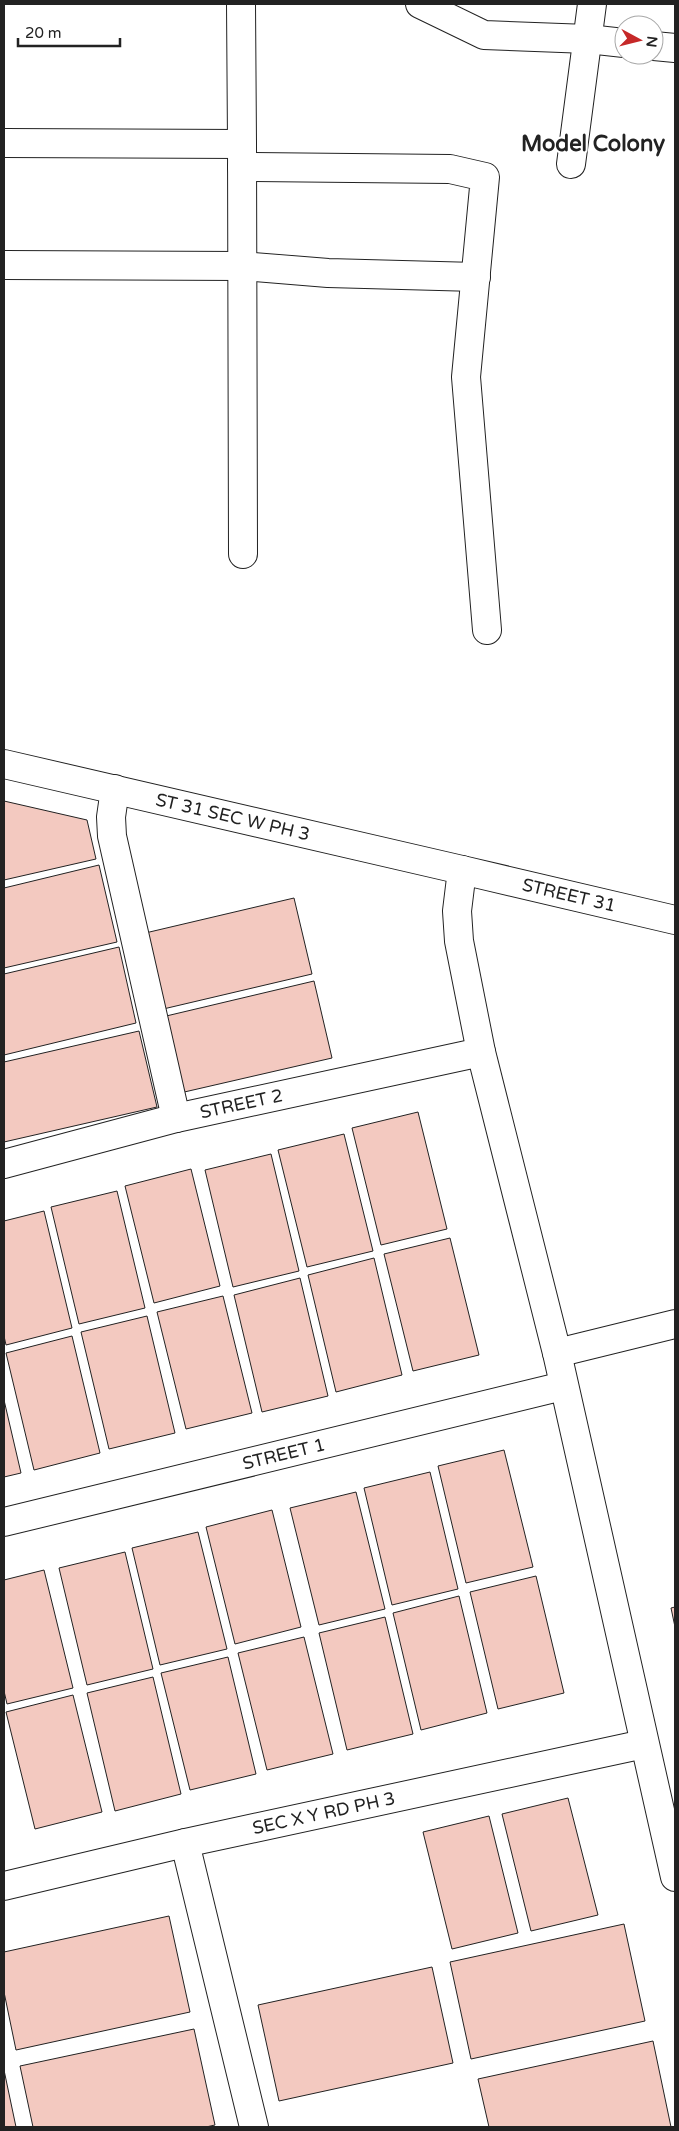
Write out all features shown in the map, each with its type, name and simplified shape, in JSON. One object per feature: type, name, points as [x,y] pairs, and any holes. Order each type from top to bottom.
[{"type":"street","points":[[241,4],[243,554]]},
{"type":"street","points":[[420,4],[484,35],[588,39],[614,42]]},
{"type":"street","points":[[571,164],[592,4]]},
{"type":"street","points":[[4,143],[242,155],[450,169],[485,177],[466,377],[487,630]]},
{"type":"street","points":[[4,265],[242,266],[328,273],[476,276]]},
{"type":"street","name":"ST 31 SEC W PH 3","points":[[4,764],[462,870]]},
{"type":"street","points":[[115,789],[110,817],[112,836],[176,1118]]},
{"type":"street","points":[[462,870],[457,911],[459,940],[481,1052],[557,1353],[675,1878]]},
{"type":"street","name":"STREET 31","points":[[462,870],[675,920]]},
{"type":"street","name":"STREET 2","points":[[4,1164],[176,1118],[481,1052]]},
{"type":"street","points":[[557,1353],[675,1324]]},
{"type":"street","name":"STREET 1","points":[[4,1522],[563,1386]]},
{"type":"street","name":"SEC X Y RD PH 3","points":[[4,1886],[185,1843],[644,1744]]},
{"type":"street","points":[[185,1843],[254,2127]]},
{"type":"building","points":[[4,801],[87,820],[96,859],[4,880]]},
{"type":"building","points":[[99,865],[117,942],[4,968],[4,888]]},
{"type":"building","points":[[294,898],[312,974],[159,1010],[141,934]]},
{"type":"building","points":[[119,947],[136,1023],[4,1055],[4,974]]},
{"type":"building","points":[[314,981],[332,1058],[180,1093],[162,1017]]},
{"type":"building","points":[[139,1031],[157,1107],[4,1142],[4,1062]]},
{"type":"building","points":[[418,1112],[447,1229],[381,1245],[352,1128]]},
{"type":"building","points":[[344,1134],[373,1251],[307,1267],[278,1150]]},
{"type":"building","points":[[271,1154],[299,1271],[233,1287],[205,1170]]},
{"type":"building","points":[[191,1169],[220,1286],[154,1303],[125,1186]]},
{"type":"building","points":[[117,1191],[145,1308],[79,1324],[51,1207]]},
{"type":"building","points":[[44,1211],[72,1328],[6,1345],[4,1336],[4,1221]]},
{"type":"building","points":[[450,1238],[479,1355],[413,1371],[384,1254]]},
{"type":"building","points":[[374,1258],[402,1375],[336,1392],[308,1275]]},
{"type":"building","points":[[300,1278],[328,1396],[262,1412],[234,1295]]},
{"type":"building","points":[[223,1296],[252,1413],[186,1429],[157,1312]]},
{"type":"building","points":[[147,1316],[175,1433],[109,1449],[81,1332]]},
{"type":"building","points":[[72,1336],[100,1453],[34,1470],[6,1353]]},
{"type":"building","points":[[4,1400],[21,1473],[4,1477]]},
{"type":"building","points":[[504,1450],[533,1567],[466,1583],[438,1466]]},
{"type":"building","points":[[430,1472],[458,1589],[392,1605],[364,1488]]},
{"type":"building","points":[[356,1492],[385,1609],[319,1625],[290,1508]]},
{"type":"building","points":[[272,1510],[301,1627],[235,1644],[206,1527]]},
{"type":"building","points":[[198,1532],[227,1649],[160,1665],[132,1548]]},
{"type":"building","points":[[125,1552],[153,1669],[87,1685],[59,1568]]},
{"type":"building","points":[[44,1570],[73,1688],[7,1704],[4,1691],[4,1580]]},
{"type":"building","points":[[536,1576],[564,1693],[498,1709],[470,1592]]},
{"type":"building","points":[[459,1596],[487,1713],[421,1730],[393,1613]]},
{"type":"building","points":[[675,1607],[675,1627],[671,1608]]},
{"type":"building","points":[[385,1617],[413,1734],[347,1750],[319,1633]]},
{"type":"building","points":[[304,1637],[333,1754],[267,1770],[238,1653]]},
{"type":"building","points":[[228,1657],[256,1774],[190,1790],[161,1673]]},
{"type":"building","points":[[153,1677],[181,1794],[115,1811],[87,1693]]},
{"type":"building","points":[[73,1695],[102,1812],[35,1829],[6,1712]]},
{"type":"building","points":[[568,1798],[598,1915],[531,1931],[502,1814]]},
{"type":"building","points":[[489,1816],[518,1933],[452,1949],[423,1832]]},
{"type":"building","points":[[169,1916],[190,2012],[16,2050],[4,1992],[4,1952]]},
{"type":"building","points":[[624,1924],[645,2021],[471,2059],[450,1962]]},
{"type":"building","points":[[432,1967],[453,2063],[279,2101],[258,2005]]},
{"type":"building","points":[[194,2029],[215,2125],[206,2127],[33,2127],[20,2066]]},
{"type":"building","points":[[653,2041],[671,2127],[489,2127],[478,2079]]},
{"type":"building","points":[[4,2070],[16,2127],[4,2127]]},
{"type":"district","name":"Model Colony","points":[[593,143]]}]
